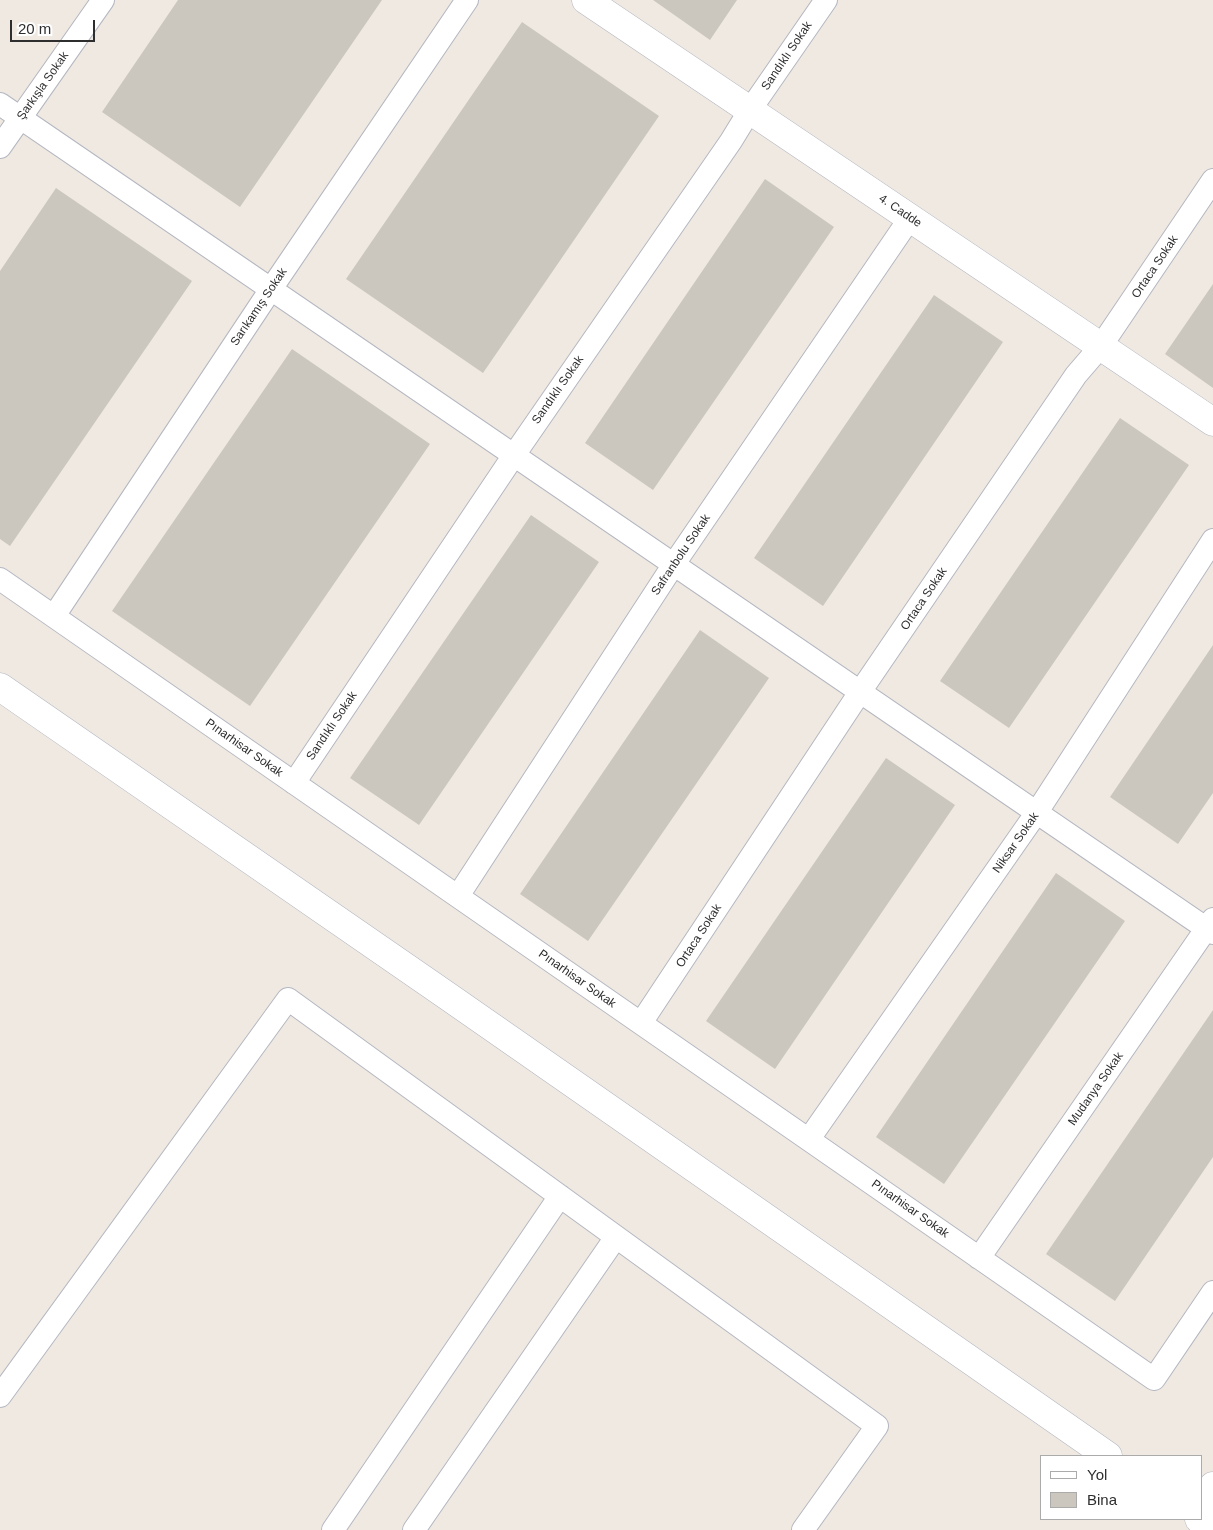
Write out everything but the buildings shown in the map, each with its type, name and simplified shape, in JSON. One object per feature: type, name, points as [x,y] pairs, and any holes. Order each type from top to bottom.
[{"type":"street","name":"Şarkışla Sokak","points":[[0,147],[103,0]]},
{"type":"street","name":"Sarıkamış Sokak","points":[[54,616],[271,289],[467,0]]},
{"type":"street","name":"4. Cadde","points":[[586,0],[1213,422]]},
{"type":"street","name":"Sandıklı Sokak","points":[[294,783],[514,455],[826,0]]},
{"type":"street","points":[[0,104],[860,692],[1211,927]]},
{"type":"street","name":"Ortaca Sokak","points":[[641,1023],[860,692],[1076,375],[1101,346],[1213,180]]},
{"type":"street","name":"Safranbolu Sokak","points":[[458,896],[674,564],[910,218]]},
{"type":"street","name":"Niksar Sokak","points":[[809,1140],[1037,812],[1213,540]]},
{"type":"street","name":"Pınarhisar Sokak","points":[[0,579],[1154,1379],[1213,1292]]},
{"type":"street","points":[[0,687],[1107,1455]]},
{"type":"street","name":"Mudanya Sokak","points":[[979,1258],[1211,927]]},
{"type":"street","points":[[0,1396],[288,999],[877,1426],[803,1530]]},
{"type":"street","points":[[333,1530],[560,1196]]},
{"type":"street","points":[[414,1530],[616,1237]]},
{"type":"street","points":[[1203,1501],[1213,1486]]},
{"type":"street","points":[[1201,1520],[1213,1527]]}]
